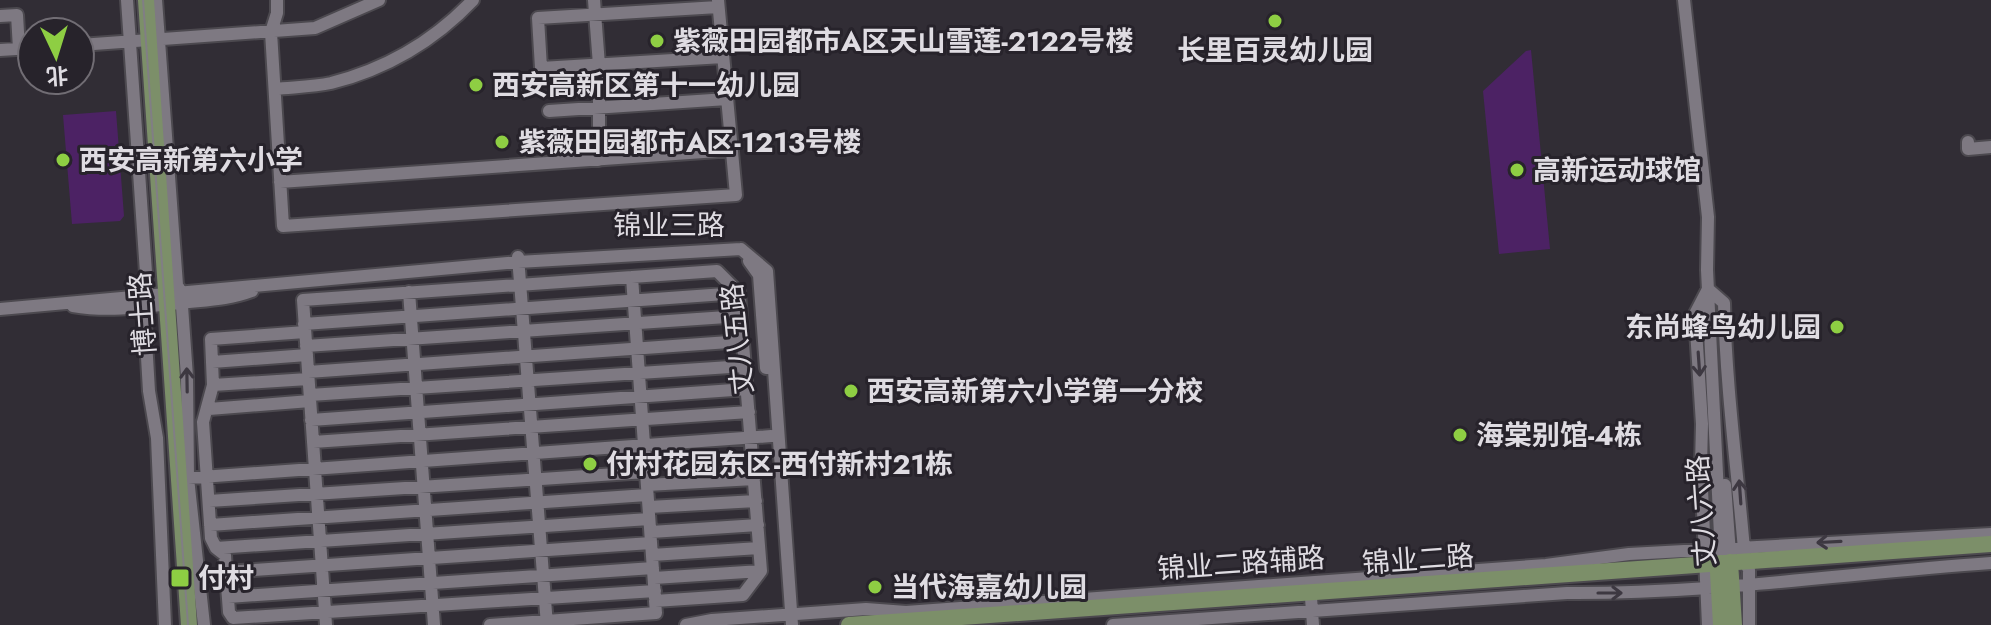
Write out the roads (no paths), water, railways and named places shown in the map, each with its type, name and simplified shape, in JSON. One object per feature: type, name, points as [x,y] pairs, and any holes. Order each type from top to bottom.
[{"type":"main road","name":"博士路","points":[[137,0],[144,41],[189,625]]},
{"type":"main road","name":"博士路","points":[[144,41],[146,0]]},
{"type":"main road","name":"博士路","points":[[162,295],[180,625]]},
{"type":"main road","name":"锦业二路","points":[[973,625],[1991,544]]},
{"type":"main road","name":"锦业二路","points":[[1726,567],[1991,553]]},
{"type":"main road","name":"丈八六路","points":[[1721,625],[1726,567]]},
{"type":"main road","name":"丈八六路","points":[[1726,567],[1734,625]]},
{"type":"main road","name":"锦业二路","points":[[849,625],[1311,597]]},
{"type":"street","points":[[0,16],[17,15],[16,0]]},
{"type":"street","points":[[127,0],[144,41]]},
{"type":"street","points":[[144,41],[156,0]]},
{"type":"street","points":[[277,0],[271,32],[283,226],[736,195],[732,150],[718,4],[538,18],[541,68],[723,57]]},
{"type":"street","points":[[96,44],[271,32],[327,24],[379,0]]},
{"type":"street","points":[[275,89],[329,84],[376,68],[417,47],[451,23],[473,0]]},
{"type":"street","points":[[594,0],[599,65],[599,160]]},
{"type":"street","name":"丈八六路","points":[[1684,0],[1708,217],[1707,270],[1726,567]]},
{"type":"street","points":[[549,111],[727,99]]},
{"type":"street","points":[[1991,140],[1968,142],[1968,149],[1991,147]]},
{"type":"street","points":[[280,182],[732,150]]},
{"type":"street","name":"锦业三路","points":[[162,295],[674,245],[741,249]]},
{"type":"street","name":"丈八五路","points":[[741,249],[759,275],[788,620]]},
{"type":"street","name":"丈八五路","points":[[741,249],[767,271],[788,620]]},
{"type":"street","points":[[518,259],[547,623]]},
{"type":"street","name":"锦业三路","points":[[162,295],[518,259]]},
{"type":"street","points":[[209,501],[316,494],[536,478],[651,537],[743,595],[761,571],[739,293],[717,271],[303,300],[314,469],[316,494],[320,542],[325,619]]},
{"type":"street","points":[[490,625],[656,613],[632,277]]},
{"type":"street","points":[[1708,625],[1726,567],[1739,479],[1729,405],[1724,303],[1708,289],[1695,314],[1702,424],[1701,466],[1726,567],[1749,625]]},
{"type":"street","points":[[409,292],[434,625]]},
{"type":"street","points":[[739,293],[411,317],[211,339],[213,385],[209,409],[203,422],[211,538],[216,548],[225,555],[229,612],[233,618],[325,619],[432,606],[545,598],[754,479]]},
{"type":"street","points":[[0,300],[162,295]]},
{"type":"street","points":[[0,309],[162,295]]},
{"type":"street","points":[[162,295],[187,377],[188,478],[204,625]]},
{"type":"street","points":[[162,295],[149,391],[157,438],[165,625]]},
{"type":"street","points":[[212,362],[413,339],[741,316]]},
{"type":"street","points":[[213,385],[415,364],[743,341]]},
{"type":"street","points":[[209,409],[417,388],[745,366]]},
{"type":"street","points":[[311,420],[747,389]]},
{"type":"street","points":[[313,442],[749,412]]},
{"type":"street","points":[[188,478],[771,436]]},
{"type":"street","points":[[228,597],[543,576],[756,501]]},
{"type":"street","points":[[210,525],[538,502],[761,571]]},
{"type":"street","points":[[226,572],[542,550],[758,525]]},
{"type":"street","points":[[216,548],[539,526],[759,548]]},
{"type":"street","name":"锦业二路辅路","points":[[1726,567],[1991,534]]},
{"type":"street","name":"锦业二路辅路","points":[[1113,625],[1629,554],[1726,567],[1991,563]]},
{"type":"street","points":[[1311,597],[1313,625]]},
{"type":"street","name":"锦业二路辅路","points":[[686,625],[712,620],[788,620],[866,609],[906,612],[1311,597]]},
{"type":"tram line","points":[[143,0],[188,625]]},
{"type":"place","name":"长里百灵幼儿园","points":[[1275,21]]},
{"type":"place","name":"紫薇田园都市A区天山雪莲-2122号楼","points":[[657,41]]},
{"type":"place","name":"西安高新区第十一幼儿园","points":[[476,85]]},
{"type":"place","name":"紫薇田园都市A区-1213号楼","points":[[502,142]]},
{"type":"place","name":"西安高新第六小学","points":[[63,160]]},
{"type":"place","name":"高新运动球馆","points":[[1517,170]]},
{"type":"place","name":"东尚蜂鸟幼儿园","points":[[1837,327]]},
{"type":"place","name":"西安高新第六小学第一分校","points":[[851,391]]},
{"type":"place","name":"海棠别馆-4栋","points":[[1460,435]]},
{"type":"place","name":"付村花园东区-西付新村21栋","points":[[590,464]]},
{"type":"place","name":"付村","points":[[180,578]]},
{"type":"place","name":"当代海嘉幼儿园","points":[[875,587]]}]
